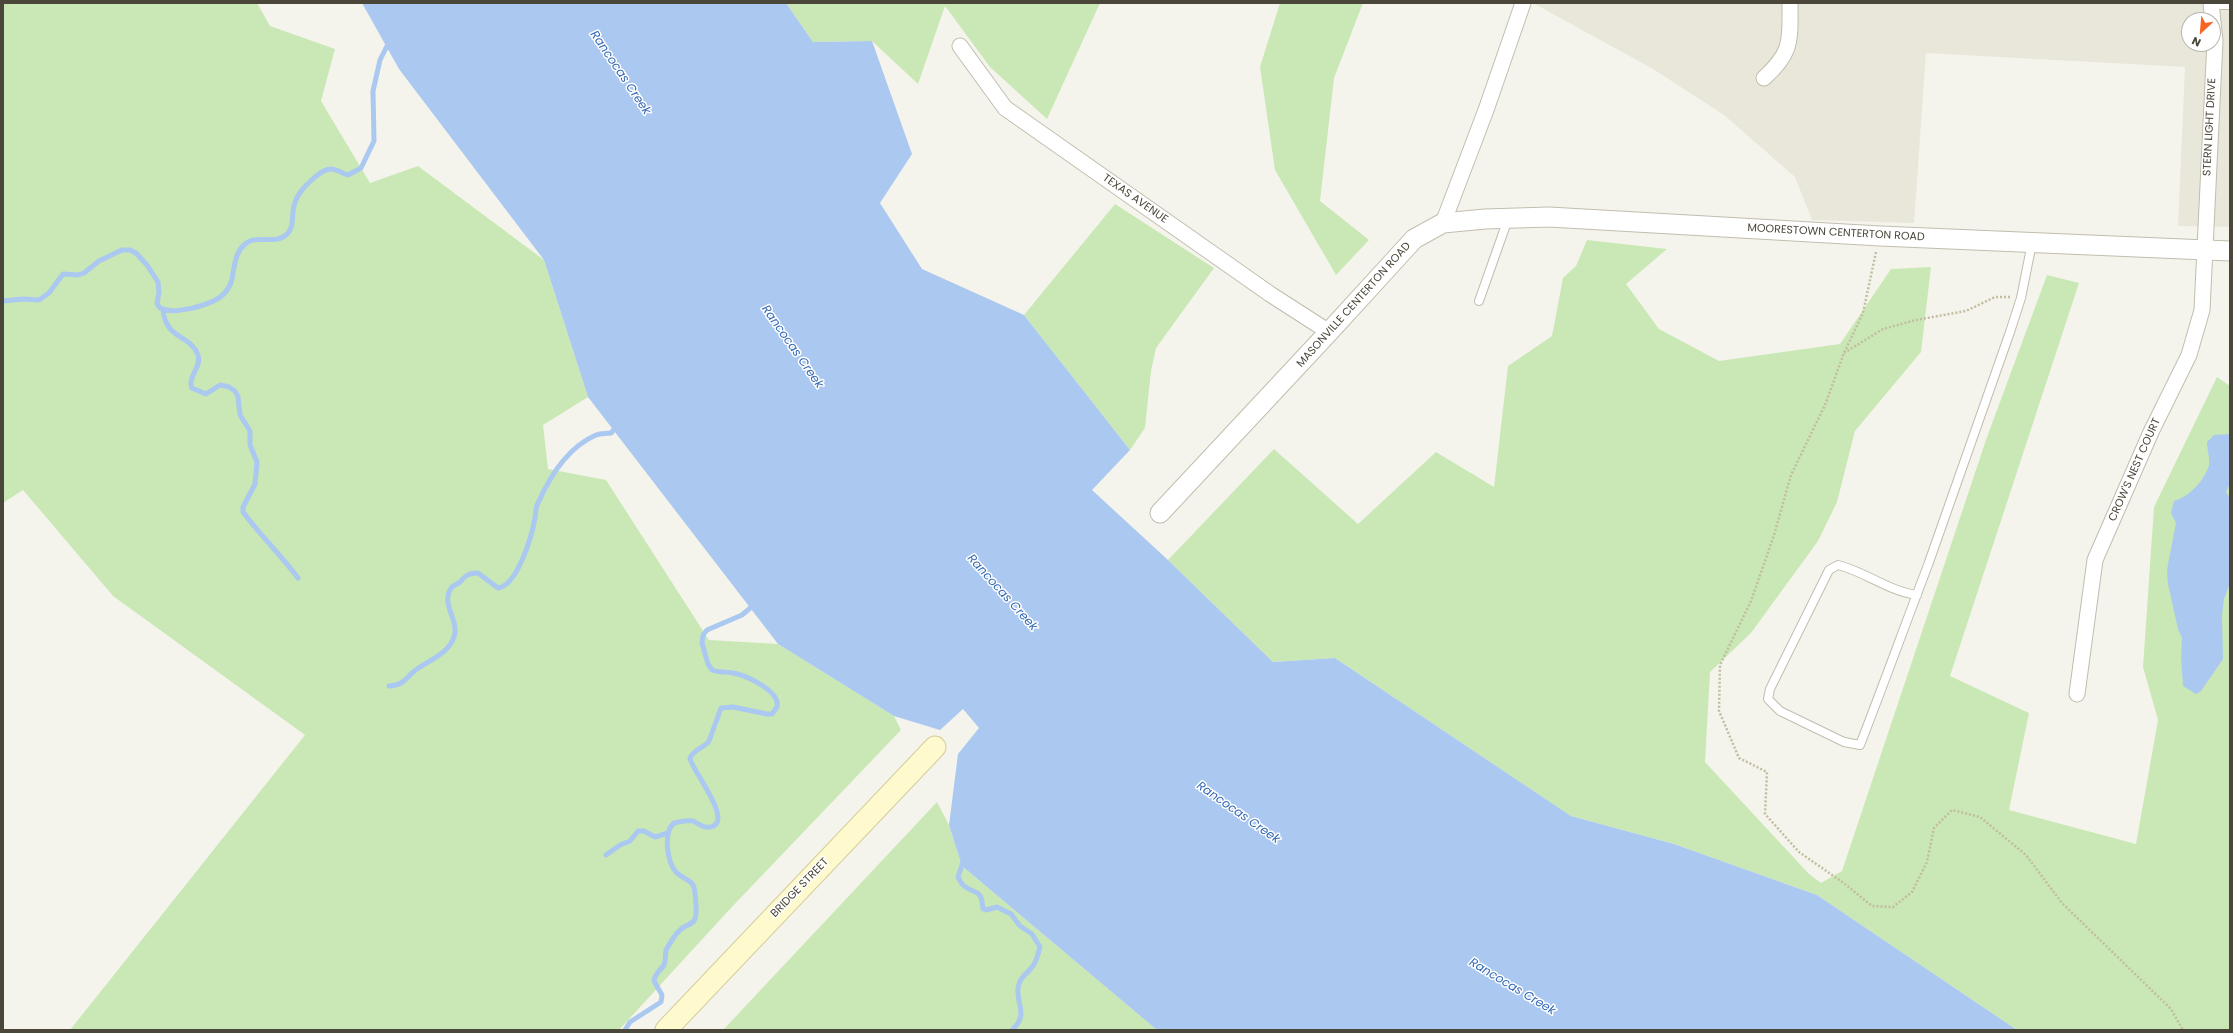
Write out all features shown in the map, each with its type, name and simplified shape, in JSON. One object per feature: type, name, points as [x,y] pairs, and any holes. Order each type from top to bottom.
[{"type":"main road","name":"BRIDGE STREET","points":[[666,1030],[935,747]]},
{"type":"street","points":[[1443,224],[1489,103],[1523,3]]},
{"type":"street","points":[[1764,78],[1779,65],[1788,49],[1790,3]]},
{"type":"street","name":"STERN LIGHT DRIVE","points":[[2204,251],[2215,41],[2211,4]]},
{"type":"street","name":"TEXAS AVENUE","points":[[960,46],[1006,108],[1270,294],[1329,332]]},
{"type":"street","name":"MOORESTOWN CENTERTON ROAD","points":[[1443,224],[1508,218],[1549,217],[2032,243],[2230,251]]},
{"type":"street","name":"MASONVILLE CENTERTON ROAD","points":[[1160,513],[1414,239],[1443,224]]},
{"type":"street","name":"CROW'S NEST COURT","points":[[2077,694],[2095,560],[2151,432],[2189,355],[2202,310],[2204,251]]},
{"type":"lane","points":[[2211,4],[2230,5]]},
{"type":"lane","points":[[1480,301],[1508,218]]},
{"type":"lane","points":[[1916,595],[1891,588],[1849,568],[1838,565],[1829,570],[1770,689],[1768,699],[1772,705],[1780,711],[1844,742],[1860,746],[1916,595],[2022,298],[2032,243]]},
{"type":"path","points":[[1844,353],[1884,329],[1916,320],[1966,311],[1995,297],[2022,298]]},
{"type":"shaded area","points":[[1533,3],[2230,3],[2230,227],[2178,226],[2185,67],[1926,53],[1914,223],[1812,220],[1795,177],[1724,115],[1653,69]]},
{"type":"green space","points":[[3,3],[257,3],[270,26],[335,49],[321,101],[370,183],[418,166],[544,260],[588,397],[543,425],[548,469],[606,480],[709,640],[778,644],[894,716],[901,730],[729,910],[619,1030],[70,1030],[305,735],[113,596],[23,490],[3,503]]},
{"type":"green space","points":[[786,3],[1100,3],[1047,119],[990,67],[945,6],[918,84],[872,41],[813,42]]},
{"type":"green space","points":[[1280,3],[1363,3],[1334,78],[1320,201],[1369,240],[1336,275],[1275,170],[1260,67]]},
{"type":"green space","points":[[1115,204],[1214,268],[1156,348],[1151,371],[1145,428],[1130,450],[1024,315]]},
{"type":"green space","points":[[1587,240],[1667,249],[1626,284],[1659,329],[1719,361],[1840,344],[1891,269],[1931,267],[1921,352],[1855,431],[1837,502],[1818,541],[1751,633],[1710,672],[1705,762],[1809,874],[1821,883],[1842,871],[1987,437],[2047,275],[2079,283],[1950,676],[2029,713],[2009,810],[2136,844],[2158,720],[2143,667],[2154,507],[2217,377],[2230,386],[2230,1030],[2017,1030],[1817,895],[1674,844],[1571,816],[1335,658],[1273,662],[1168,560],[1274,449],[1358,524],[1436,452],[1494,487],[1508,366],[1552,336],[1563,278],[1576,266]]},
{"type":"green space","points":[[937,802],[949,825],[962,866],[1157,1030],[723,1030]]},
{"type":"water","name":"Rancocas Creek","points":[[362,3],[786,3],[813,42],[872,41],[912,154],[880,203],[922,269],[1024,315],[1130,450],[1092,490],[1168,560],[1273,662],[1335,658],[1571,816],[1674,844],[1817,895],[2017,1030],[1157,1030],[962,866],[949,825],[958,754],[979,728],[963,709],[940,730],[894,716],[778,644],[588,397],[544,260],[399,69]]},
{"type":"water","points":[[2230,434],[2230,483],[2226,492],[2230,498],[2230,583],[2224,599],[2222,615],[2223,659],[2201,691],[2196,694],[2183,686],[2181,657],[2182,638],[2178,629],[2168,584],[2167,570],[2176,523],[2171,513],[2174,501],[2191,492],[2207,471],[2209,462],[2207,442],[2214,435]]},
{"type":"waterway","points":[[3,301],[23,299],[39,300],[49,293],[63,274],[78,275],[84,273],[99,261],[122,250],[130,250],[136,253],[147,265],[158,282],[159,292],[157,304],[164,310],[185,310],[207,304],[219,298],[229,288],[235,262],[241,248],[244,245],[254,240],[277,239],[287,234],[292,224],[295,201],[302,190],[312,180],[321,173],[331,169],[348,175],[361,168],[374,141],[373,91],[380,60],[389,42]]},
{"type":"waterway","points":[[163,310],[165,320],[169,327],[173,332],[190,343],[198,355],[198,364],[191,380],[192,388],[206,394],[220,385],[229,387],[235,391],[238,397],[240,415],[250,431],[250,445],[257,462],[255,484],[243,507],[243,512],[298,578]]},
{"type":"waterway","points":[[389,686],[402,682],[417,669],[444,652],[452,643],[455,631],[448,599],[452,587],[472,573],[478,573],[498,588],[505,585],[512,578],[518,569],[527,547],[537,505],[554,473],[561,463],[586,440],[596,435],[611,433],[617,426]]},
{"type":"waterway","points":[[625,1030],[630,1022],[661,1002],[662,995],[654,981],[655,976],[664,965],[666,950],[672,940],[678,932],[694,921],[696,916],[693,885],[691,882],[679,875],[673,867],[670,861],[667,840],[668,833],[674,823],[693,821],[703,827],[710,827],[717,823],[718,816],[715,806],[690,758],[709,741],[721,708],[733,707],[772,714],[777,707],[777,701],[774,695],[753,680],[730,672],[712,670],[708,664],[702,643],[703,635],[707,630],[742,615],[755,604]]},
{"type":"waterway","points":[[606,855],[620,845],[630,841],[638,831],[644,831],[655,837],[668,833]]},
{"type":"waterway","points":[[964,859],[958,877],[963,885],[980,895],[983,909],[986,910],[997,907],[1011,914],[1020,926],[1032,934],[1040,947],[1035,963],[1021,979],[1019,984],[1018,996],[1021,1012],[1018,1024],[1012,1030]]}]
